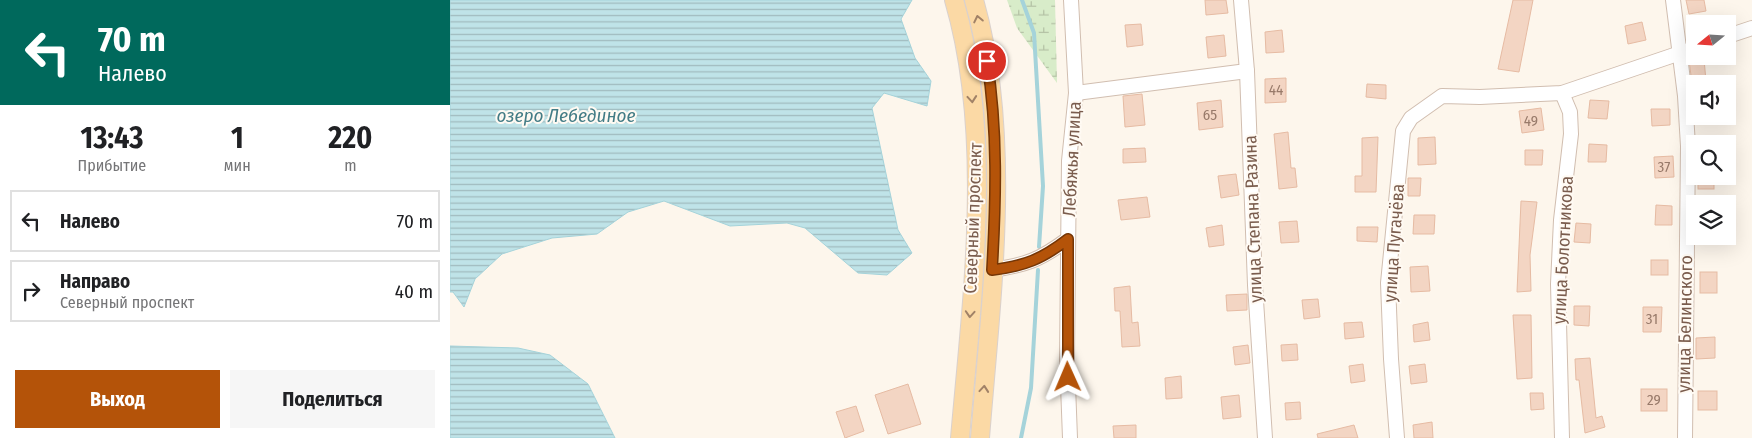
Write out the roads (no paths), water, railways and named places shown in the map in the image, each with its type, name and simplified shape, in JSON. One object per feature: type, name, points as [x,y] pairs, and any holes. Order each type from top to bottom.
[{"type":"main road","name":"Северный проспект","points":[[954,0],[966,51],[972,91],[976,170],[975,220],[960,438]]},
{"type":"main road","name":"Северный проспект","points":[[974,0],[986,56],[994,129],[995,221],[980,438]]},
{"type":"street","name":"Лебяжья улица","points":[[1070,438],[1067,359],[1069,162],[1076,93],[1071,0]]},
{"type":"street","name":"улица Степана Разина","points":[[1241,0],[1247,71],[1255,285],[1265,438]]},
{"type":"street","name":"улица Белинского","points":[[1673,0],[1678,54],[1685,96],[1688,146],[1685,438]]},
{"type":"street","points":[[1736,33],[1752,28]]},
{"type":"street","points":[[1562,93],[1686,51]]},
{"type":"street","points":[[1076,93],[1247,71]]},
{"type":"street","name":"улица Пугачёва","points":[[1397,438],[1388,283],[1403,131],[1411,118],[1442,96],[1480,97],[1562,93]]},
{"type":"street","name":"улица Болотникова","points":[[1562,93],[1570,112],[1571,134],[1561,220],[1558,284],[1562,438]]},
{"type":"street","points":[[992,270],[1022,266],[1048,254],[1068,239]]},
{"type":"water","name":"озеро Лебединое","points":[[450,0],[912,0],[901,19],[915,58],[931,81],[927,106],[884,93],[872,108],[898,230],[912,253],[887,275],[858,273],[805,228],[787,223],[730,226],[664,201],[628,212],[597,234],[552,238],[502,254],[475,279],[464,307],[453,292],[450,292]]},
{"type":"water","points":[[450,346],[518,348],[550,355],[588,384],[615,438],[450,438]]},
{"type":"waterway","points":[[1022,0],[1034,33],[1043,186],[1039,247]]},
{"type":"waterway","points":[[1021,438],[1031,388],[1038,270]]}]
